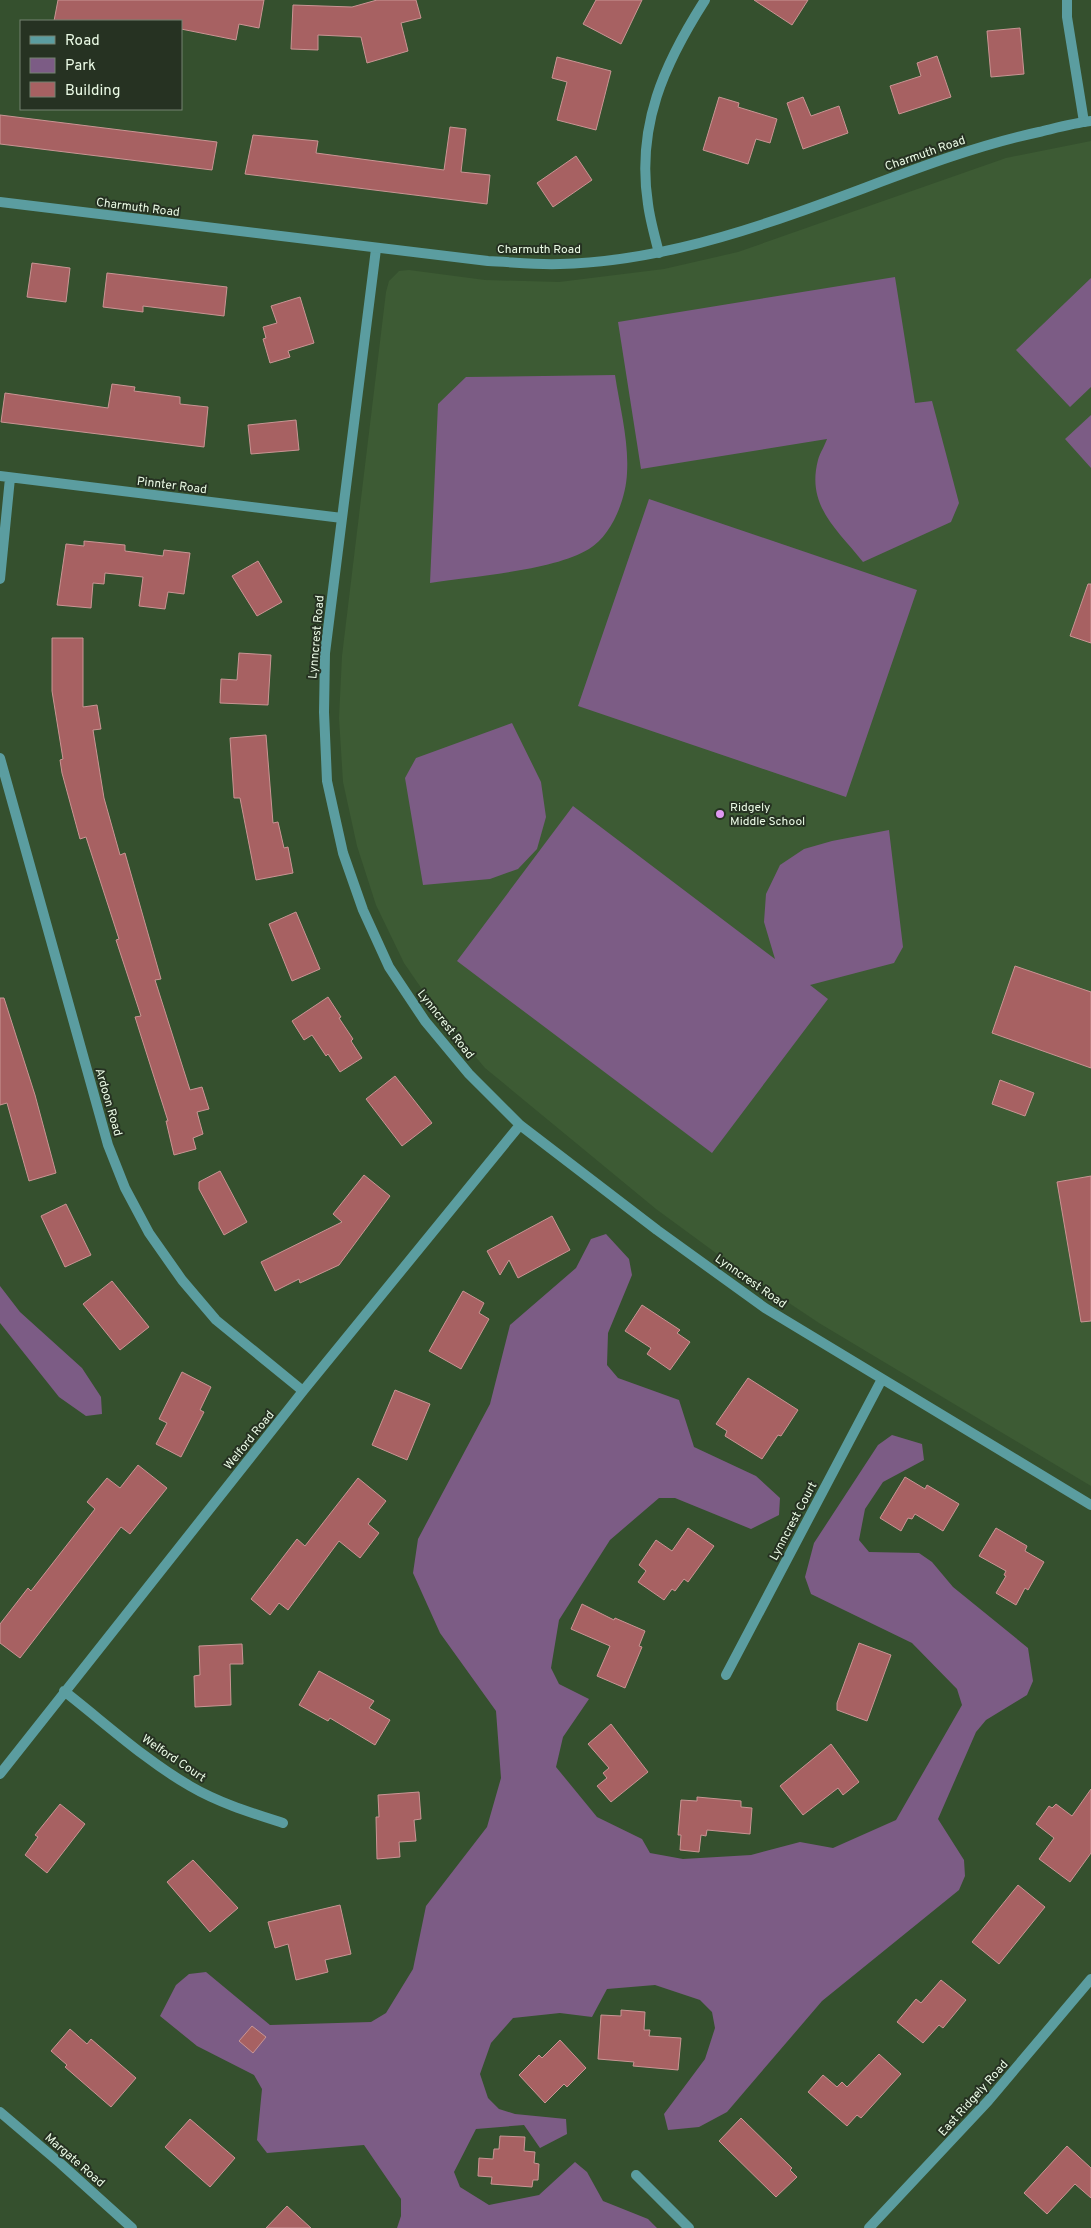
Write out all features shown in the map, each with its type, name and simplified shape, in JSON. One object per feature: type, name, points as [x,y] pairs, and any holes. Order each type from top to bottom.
[{"type":"street","points":[[659,253],[648,203],[645,160],[651,114],[663,74],[681,37],[705,0]]},
{"type":"street","points":[[1067,0],[1067,17],[1088,122]]},
{"type":"street","name":"Charmuth Road","points":[[0,202],[376,249],[488,261],[560,264],[659,253],[731,234],[1006,139],[1088,122]]},
{"type":"street","name":"Lynncrest Road","points":[[376,249],[325,653],[324,712],[327,782],[343,853],[363,910],[389,966],[431,1028],[470,1074],[520,1125],[657,1230],[766,1308],[1091,1505]]},
{"type":"street","points":[[0,579],[5,477]]},
{"type":"street","name":"Pinnter Road","points":[[5,477],[342,518]]},
{"type":"street","name":"Ardoon Road","points":[[0,758],[108,1145],[125,1188],[149,1232],[182,1280],[216,1320],[303,1392]]},
{"type":"street","name":"Welford Road","points":[[0,1774],[303,1392],[520,1125]]},
{"type":"street","name":"Lynncrest Court","points":[[726,1675],[882,1379]]},
{"type":"street","name":"Welford Court","points":[[64,1691],[158,1766],[191,1787],[228,1804],[283,1824]]},
{"type":"street","name":"East Ridgely Road","points":[[869,2228],[988,2101],[1091,1980]]},
{"type":"street","name":"Margate Road","points":[[0,2112],[132,2228]]},
{"type":"street","points":[[636,2174],[689,2228]]},
{"type":"shaded area","name":"Ridgely Middle School","points":[[1091,141],[1091,1486],[819,1323],[735,1267],[656,1209],[485,1068],[437,1011],[404,963],[376,905],[357,846],[343,782],[339,718],[342,656],[386,292],[389,281],[399,271],[409,270],[485,280],[559,282],[664,269],[738,252],[1006,158]]},
{"type":"green space","points":[[895,277],[915,403],[932,401],[959,503],[951,522],[863,562],[826,516],[816,491],[815,476],[818,460],[827,439],[641,469],[618,322]]},
{"type":"green space","points":[[1091,278],[1091,387],[1070,407],[1016,350]]},
{"type":"green space","points":[[615,375],[625,437],[626,483],[621,505],[616,516],[611,526],[597,543],[589,549],[555,563],[512,572],[430,583],[438,404],[466,377]]},
{"type":"green space","points":[[1091,415],[1091,468],[1065,439]]},
{"type":"green space","points":[[649,499],[917,590],[846,797],[578,706]]},
{"type":"green space","points":[[512,723],[541,782],[546,817],[537,849],[518,869],[490,879],[423,885],[405,778],[416,758]]},
{"type":"green space","points":[[573,806],[775,959],[764,922],[766,894],[780,865],[804,849],[832,841],[889,830],[903,947],[894,963],[810,985],[828,999],[712,1153],[457,961]]},
{"type":"green space","points":[[606,1234],[629,1259],[632,1275],[608,1333],[607,1365],[618,1378],[679,1400],[694,1447],[756,1476],[780,1498],[779,1515],[751,1529],[675,1498],[659,1498],[610,1540],[559,1620],[551,1668],[559,1684],[589,1699],[563,1737],[556,1767],[597,1817],[642,1839],[650,1853],[683,1859],[751,1855],[800,1842],[833,1848],[896,1820],[962,1705],[957,1689],[912,1643],[811,1594],[805,1577],[814,1543],[878,1445],[892,1435],[922,1444],[924,1460],[883,1482],[865,1509],[859,1540],[869,1552],[919,1553],[932,1562],[953,1587],[1028,1648],[1033,1681],[1027,1695],[986,1720],[976,1732],[938,1819],[964,1860],[965,1876],[959,1890],[822,2001],[727,2112],[699,2127],[668,2130],[664,2114],[705,2059],[715,2028],[712,2012],[700,2000],[655,1985],[607,1989],[592,2017],[560,2013],[513,2018],[491,2043],[480,2074],[488,2098],[499,2109],[515,2114],[566,2119],[567,2134],[540,2148],[524,2125],[476,2129],[454,2172],[460,2187],[489,2205],[539,2195],[575,2162],[587,2172],[603,2201],[648,2219],[657,2228],[397,2228],[401,2216],[401,2199],[364,2145],[267,2153],[257,2140],[262,2089],[254,2075],[197,2046],[160,2016],[176,1985],[189,1974],[206,1972],[270,2025],[371,2022],[386,2013],[413,1969],[426,1906],[487,1827],[501,1778],[496,1711],[440,1633],[413,1573],[418,1539],[490,1404],[510,1325],[576,1268],[591,1239]]},
{"type":"green space","points":[[0,1286],[20,1312],[82,1368],[101,1397],[102,1414],[86,1416],[59,1397],[0,1323]]},
{"type":"building","points":[[58,0],[264,0],[259,28],[239,24],[236,40],[182,29],[182,20],[54,20]]},
{"type":"building","points":[[377,0],[416,0],[421,18],[401,23],[408,51],[367,63],[361,37],[318,35],[318,50],[291,49],[293,5],[352,7]]},
{"type":"building","points":[[596,0],[642,0],[621,44],[583,24]]},
{"type":"building","points":[[754,0],[808,0],[792,25]]},
{"type":"building","points":[[1020,28],[1024,74],[991,77],[987,31]]},
{"type":"building","points":[[937,56],[951,97],[899,114],[890,86],[921,76],[917,63]]},
{"type":"building","points":[[557,57],[611,71],[596,130],[557,120],[567,82],[552,78]]},
{"type":"building","points":[[719,97],[739,103],[738,107],[777,119],[770,143],[756,139],[748,164],[703,150]]},
{"type":"building","points":[[803,97],[811,116],[839,106],[848,133],[803,149],[787,103]]},
{"type":"building","points":[[0,115],[217,142],[212,170],[0,144]]},
{"type":"building","points":[[450,127],[466,129],[461,172],[490,175],[487,204],[245,174],[253,135],[318,141],[316,153],[444,170]]},
{"type":"building","points":[[576,156],[592,180],[553,207],[537,183]]},
{"type":"building","points":[[32,263],[70,268],[66,302],[27,297]]},
{"type":"building","points":[[107,273],[227,287],[224,316],[143,306],[143,312],[103,307]]},
{"type":"building","points":[[300,297],[314,343],[288,351],[290,357],[270,363],[263,339],[266,338],[263,327],[277,323],[271,306]]},
{"type":"building","points":[[112,384],[135,387],[134,391],[180,397],[180,404],[208,407],[204,447],[1,422],[5,393],[108,408]]},
{"type":"building","points":[[296,420],[299,450],[251,454],[248,425]]},
{"type":"building","points":[[84,541],[125,545],[125,551],[163,556],[164,550],[190,553],[184,594],[168,592],[165,609],[139,606],[143,577],[105,573],[104,584],[93,583],[91,608],[57,605],[66,544],[84,546]]},
{"type":"building","points":[[258,561],[282,602],[257,616],[232,576]]},
{"type":"building","points":[[1088,584],[1091,584],[1091,643],[1070,636]]},
{"type":"building","points":[[52,638],[83,638],[83,707],[97,705],[101,729],[93,730],[104,798],[120,855],[125,853],[161,979],[155,980],[190,1090],[202,1087],[209,1109],[197,1112],[203,1134],[193,1138],[196,1149],[174,1155],[166,1121],[168,1121],[135,1017],[141,1016],[116,940],[119,939],[86,837],[80,839],[62,773],[60,760],[63,759],[52,691]]},
{"type":"building","points":[[239,653],[271,655],[268,705],[220,703],[221,679],[237,680]]},
{"type":"building","points":[[266,735],[273,823],[278,822],[284,848],[288,847],[293,873],[256,880],[240,798],[234,798],[230,738]]},
{"type":"building","points":[[296,912],[320,969],[292,981],[269,924]]},
{"type":"building","points":[[1015,966],[1091,992],[1091,1068],[992,1033]]},
{"type":"building","points":[[328,997],[341,1017],[339,1018],[353,1039],[351,1041],[362,1058],[340,1072],[328,1054],[326,1056],[312,1035],[304,1040],[292,1021]]},
{"type":"building","points":[[0,998],[4,998],[35,1095],[56,1173],[29,1181],[7,1103],[0,1105]]},
{"type":"building","points":[[395,1076],[432,1123],[402,1146],[366,1099]]},
{"type":"building","points":[[1000,1080],[1034,1093],[1025,1116],[992,1104]]},
{"type":"building","points":[[220,1171],[247,1222],[224,1235],[199,1189],[199,1182]]},
{"type":"building","points":[[364,1175],[390,1196],[339,1265],[300,1283],[299,1279],[275,1291],[261,1262],[342,1222],[333,1214]]},
{"type":"building","points":[[1091,1176],[1091,1321],[1081,1322],[1057,1182]]},
{"type":"building","points":[[66,1204],[91,1255],[65,1267],[41,1216]]},
{"type":"building","points":[[552,1216],[570,1250],[518,1278],[509,1260],[500,1275],[487,1251]]},
{"type":"building","points":[[112,1281],[149,1327],[120,1350],[83,1304]]},
{"type":"building","points":[[463,1291],[484,1303],[479,1313],[489,1319],[461,1369],[429,1351]]},
{"type":"building","points":[[642,1305],[680,1330],[677,1333],[690,1342],[670,1370],[647,1354],[651,1348],[625,1331]]},
{"type":"building","points":[[182,1372],[211,1387],[200,1410],[204,1412],[181,1457],[156,1444],[167,1423],[159,1419]]},
{"type":"building","points":[[748,1378],[798,1410],[781,1436],[778,1435],[762,1459],[725,1436],[727,1431],[716,1424]]},
{"type":"building","points":[[395,1390],[430,1404],[407,1460],[372,1445]]},
{"type":"building","points":[[138,1465],[167,1488],[130,1534],[121,1527],[20,1658],[0,1643],[0,1624],[28,1588],[31,1591],[95,1509],[87,1502],[107,1478],[120,1488]]},
{"type":"building","points":[[905,1477],[925,1489],[927,1485],[959,1504],[943,1531],[915,1514],[912,1519],[908,1518],[901,1531],[880,1518]]},
{"type":"building","points":[[358,1478],[386,1501],[368,1524],[379,1533],[360,1558],[339,1541],[288,1610],[279,1603],[270,1615],[251,1599],[297,1539],[305,1546]]},
{"type":"building","points":[[688,1528],[714,1546],[688,1582],[684,1579],[675,1591],[672,1589],[664,1600],[638,1582],[646,1571],[639,1565],[656,1540],[672,1551]]},
{"type":"building","points":[[996,1528],[1027,1546],[1025,1551],[1044,1562],[1028,1590],[1025,1588],[1016,1605],[996,1593],[1006,1576],[1004,1575],[1006,1571],[979,1556]]},
{"type":"building","points":[[582,1604],[614,1620],[615,1618],[645,1631],[639,1646],[642,1647],[625,1688],[597,1676],[610,1646],[571,1629]]},
{"type":"building","points":[[859,1643],[891,1655],[867,1721],[837,1710],[837,1703]]},
{"type":"building","points":[[242,1644],[243,1664],[230,1664],[231,1705],[195,1707],[194,1676],[200,1675],[199,1646]]},
{"type":"building","points":[[319,1671],[374,1701],[369,1708],[390,1720],[375,1745],[330,1718],[328,1721],[299,1705]]},
{"type":"building","points":[[611,1724],[648,1772],[611,1802],[597,1786],[607,1778],[603,1773],[609,1768],[588,1744]]},
{"type":"building","points":[[831,1744],[859,1782],[843,1795],[838,1788],[803,1815],[780,1786]]},
{"type":"building","points":[[1091,1789],[1091,1853],[1070,1882],[1039,1859],[1054,1838],[1036,1824],[1049,1806],[1052,1808],[1056,1804],[1072,1816]]},
{"type":"building","points":[[419,1792],[421,1819],[414,1820],[416,1841],[399,1842],[400,1857],[377,1859],[376,1817],[379,1817],[378,1795]]},
{"type":"building","points":[[697,1797],[741,1801],[741,1807],[752,1808],[750,1834],[707,1830],[706,1836],[701,1835],[699,1852],[680,1850],[681,1835],[678,1835],[681,1800],[697,1801]]},
{"type":"building","points":[[60,1804],[85,1824],[47,1873],[25,1855],[38,1837],[35,1835]]},
{"type":"building","points":[[193,1860],[238,1908],[210,1932],[167,1882]]},
{"type":"building","points":[[1018,1885],[1045,1907],[999,1964],[972,1942]]},
{"type":"building","points":[[340,1905],[351,1954],[325,1960],[328,1972],[296,1980],[288,1944],[275,1948],[268,1922]]},
{"type":"building","points":[[941,1980],[966,2000],[943,2028],[939,2025],[923,2043],[897,2022],[916,1999],[921,2003]]},
{"type":"building","points":[[621,2010],[645,2012],[644,2030],[650,2030],[649,2036],[681,2038],[678,2070],[633,2066],[634,2062],[598,2059],[601,2015],[621,2016]]},
{"type":"building","points":[[252,2026],[266,2037],[253,2053],[239,2041]]},
{"type":"building","points":[[70,2029],[87,2044],[91,2039],[136,2078],[111,2107],[65,2067],[67,2065],[51,2051]]},
{"type":"building","points":[[560,2040],[586,2068],[567,2087],[564,2084],[545,2103],[519,2075],[539,2055],[542,2058]]},
{"type":"building","points":[[879,2054],[901,2074],[861,2118],[857,2115],[847,2126],[808,2092],[823,2075],[837,2087],[842,2082],[847,2087]]},
{"type":"building","points":[[741,2118],[792,2168],[790,2170],[797,2177],[776,2197],[719,2141]]},
{"type":"building","points":[[190,2119],[235,2158],[210,2187],[165,2147]]},
{"type":"building","points":[[500,2136],[525,2137],[524,2151],[535,2152],[534,2163],[539,2164],[538,2180],[533,2180],[532,2187],[491,2184],[492,2177],[478,2176],[479,2158],[493,2159],[494,2149],[499,2149]]},
{"type":"building","points":[[1067,2146],[1091,2168],[1091,2198],[1075,2184],[1047,2214],[1024,2193]]},
{"type":"building","points":[[287,2206],[311,2228],[266,2228]]},
{"type":"place","name":"Ridgely Middle School","points":[[720,814]]}]
